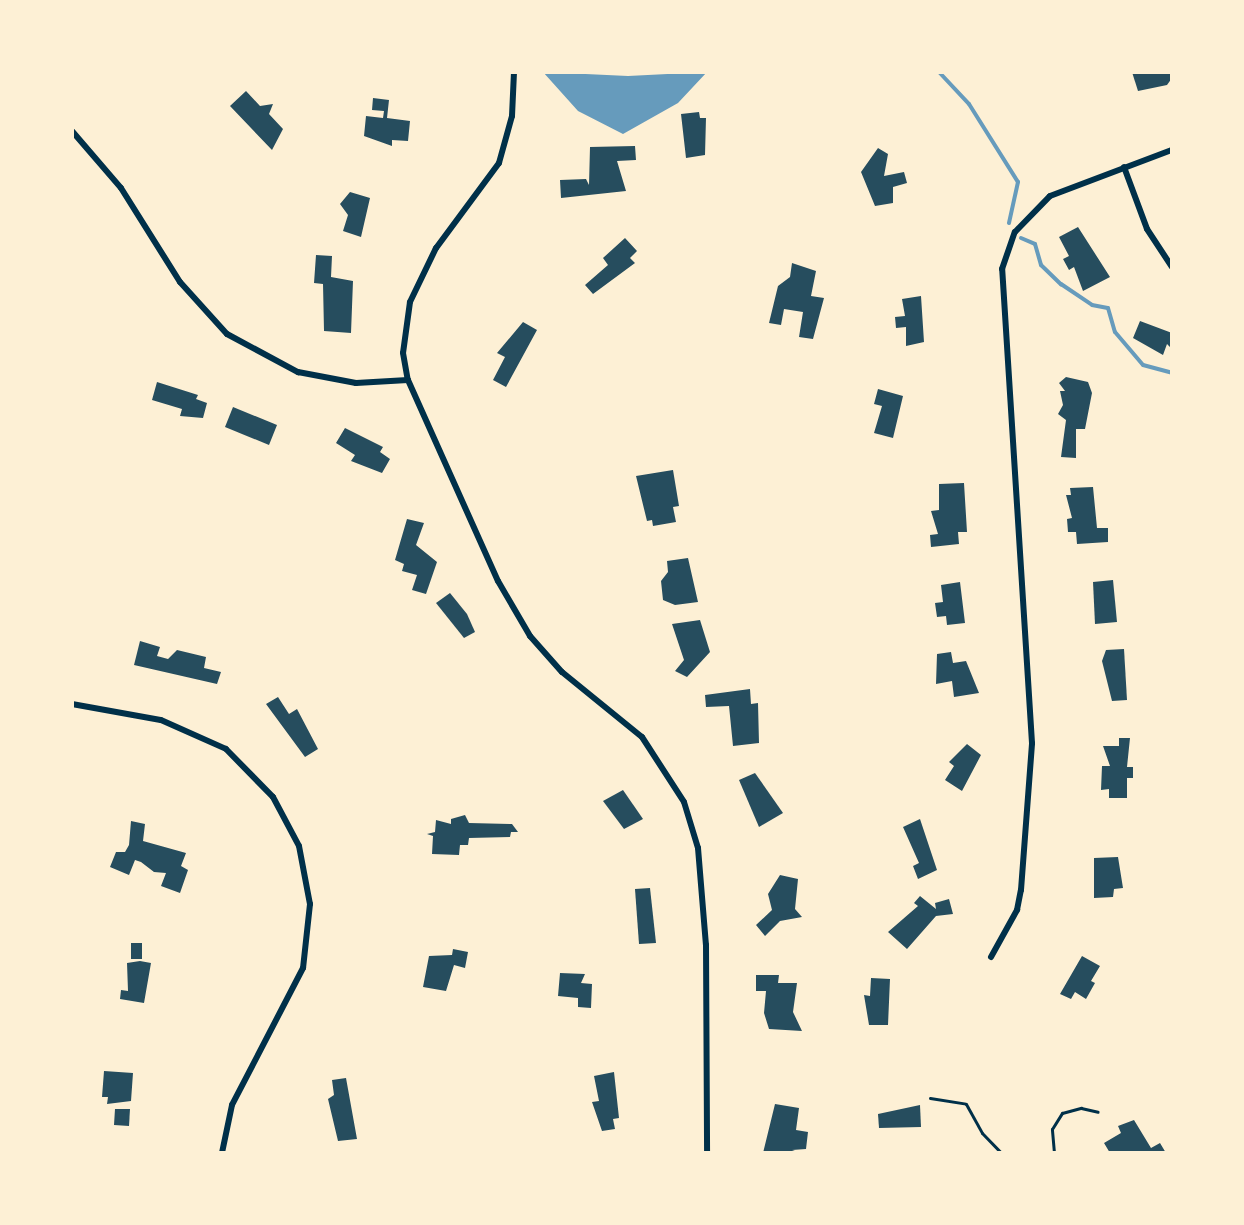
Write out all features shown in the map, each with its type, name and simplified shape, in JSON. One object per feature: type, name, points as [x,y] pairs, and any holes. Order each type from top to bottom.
[{"type":"street","points":[[514,72],[512,116],[499,163],[436,248],[414,290],[404,327],[408,380],[498,581],[530,636],[562,672],[642,737],[684,802],[698,848],[706,945],[707,1153]]},
{"type":"street","points":[[72,131],[121,188],[180,282],[227,334],[298,372],[356,383],[408,380]]},
{"type":"street","points":[[991,957],[1017,910],[1021,890],[1032,743],[1002,269],[1015,232],[1036,207],[1062,189],[1172,150]]},
{"type":"street","points":[[1124,167],[1147,229],[1172,267]]},
{"type":"street","points":[[72,704],[161,720],[226,749],[273,797],[299,846],[310,904],[303,968],[232,1105],[222,1153]]},
{"type":"lane","points":[[930,1098],[966,1104],[982,1133],[1001,1153]]},
{"type":"lane","points":[[1054,1153],[1052,1129],[1062,1113],[1081,1108],[1098,1112]]},
{"type":"water","points":[[543,72],[628,76],[707,72],[678,103],[623,134],[578,111]]},
{"type":"building","points":[[1132,72],[1172,72],[1172,78],[1167,85],[1138,91]]},
{"type":"building","points":[[246,91],[260,106],[273,104],[269,114],[283,129],[272,150],[230,106]]},
{"type":"building","points":[[373,98],[389,100],[387,118],[410,121],[408,141],[392,140],[392,146],[364,136],[366,116],[383,118],[384,111],[372,110]]},
{"type":"building","points":[[699,112],[700,118],[706,118],[705,155],[686,158],[681,114]]},
{"type":"building","points":[[635,146],[636,160],[617,161],[626,191],[561,198],[560,180],[586,179],[589,185],[590,147]]},
{"type":"building","points":[[878,148],[888,154],[884,176],[904,172],[907,183],[893,187],[893,203],[875,206],[861,172]]},
{"type":"building","points":[[350,192],[370,198],[361,237],[343,231],[348,215],[340,204]]},
{"type":"building","points":[[1078,227],[1110,277],[1083,291],[1074,267],[1069,270],[1063,259],[1069,256],[1059,237]]},
{"type":"building","points":[[625,238],[637,251],[630,258],[635,263],[593,294],[585,285],[608,265],[603,258]]},
{"type":"building","points":[[316,255],[332,256],[331,277],[353,281],[351,333],[324,331],[323,284],[314,283]]},
{"type":"building","points":[[792,263],[816,271],[811,296],[824,298],[813,339],[799,337],[803,312],[784,309],[781,325],[769,323],[778,286],[790,277]]},
{"type":"building","points":[[921,296],[924,342],[906,346],[906,327],[896,328],[895,317],[905,316],[902,299]]},
{"type":"building","points":[[1140,321],[1172,333],[1172,349],[1167,344],[1163,355],[1133,338]]},
{"type":"building","points":[[523,322],[537,330],[506,387],[493,380],[505,357],[497,353]]},
{"type":"building","points":[[1066,377],[1088,382],[1092,393],[1085,429],[1076,429],[1076,458],[1061,457],[1066,420],[1058,414],[1063,405],[1060,391],[1065,391],[1059,383]]},
{"type":"building","points":[[157,382],[198,395],[196,399],[207,403],[203,418],[180,416],[182,409],[152,400]]},
{"type":"building","points":[[878,389],[903,396],[893,438],[874,433],[882,406],[874,404]]},
{"type":"building","points":[[233,407],[277,425],[269,445],[225,427]]},
{"type":"building","points":[[345,428],[383,447],[380,452],[390,459],[382,473],[351,461],[355,455],[336,443]]},
{"type":"building","points":[[673,470],[679,506],[673,507],[676,522],[653,526],[652,520],[647,521],[636,476]]},
{"type":"building","points":[[964,483],[967,532],[958,532],[959,544],[931,547],[930,535],[938,534],[931,511],[939,510],[939,484]]},
{"type":"building","points":[[1093,487],[1097,528],[1108,528],[1108,542],[1077,544],[1076,532],[1068,532],[1067,519],[1072,518],[1066,495],[1071,495],[1070,488]]},
{"type":"building","points":[[407,519],[424,523],[416,545],[437,562],[426,594],[412,590],[417,575],[402,571],[404,564],[395,560]]},
{"type":"building","points":[[688,558],[698,602],[675,605],[663,600],[661,581],[668,572],[667,561]]},
{"type":"building","points":[[1113,580],[1117,622],[1095,624],[1093,582]]},
{"type":"building","points":[[960,582],[965,623],[947,625],[946,616],[937,617],[935,603],[943,602],[941,585]]},
{"type":"building","points":[[450,593],[467,614],[475,632],[464,638],[436,603]]},
{"type":"building","points":[[700,620],[710,652],[687,677],[675,671],[684,660],[672,624]]},
{"type":"building","points":[[140,641],[160,647],[157,656],[168,659],[177,650],[206,657],[204,668],[221,672],[217,684],[134,665]]},
{"type":"building","points":[[1124,649],[1127,700],[1112,701],[1102,661],[1106,650]]},
{"type":"building","points":[[951,652],[953,663],[966,661],[979,693],[954,697],[952,681],[936,684],[937,654]]},
{"type":"building","points":[[750,689],[751,704],[758,703],[759,743],[733,746],[729,706],[706,707],[705,695]]},
{"type":"building","points":[[278,697],[289,714],[297,709],[318,749],[305,757],[266,704]]},
{"type":"building","points":[[1119,738],[1130,738],[1127,767],[1133,767],[1133,778],[1127,778],[1127,798],[1109,798],[1109,789],[1101,790],[1102,766],[1110,766],[1103,746],[1119,746]]},
{"type":"building","points":[[967,744],[981,755],[962,791],[945,780],[954,766],[949,762]]},
{"type":"building","points":[[755,773],[783,813],[759,827],[739,780]]},
{"type":"building","points":[[623,790],[643,819],[624,829],[603,801]]},
{"type":"building","points":[[465,815],[469,823],[512,824],[518,832],[511,832],[510,837],[469,838],[468,845],[460,845],[459,855],[432,854],[433,836],[427,834],[435,832],[436,820],[451,824],[451,819]]},
{"type":"building","points":[[920,819],[937,870],[918,879],[913,866],[919,863],[903,827]]},
{"type":"building","points":[[131,821],[145,824],[143,841],[186,853],[181,866],[188,870],[180,893],[161,886],[166,873],[154,872],[141,862],[135,860],[129,875],[110,867],[116,852],[125,852],[129,845]]},
{"type":"building","points":[[1118,857],[1123,888],[1114,889],[1113,897],[1094,898],[1094,858]]},
{"type":"building","points":[[780,875],[798,879],[795,909],[802,917],[780,921],[765,936],[756,925],[772,910],[768,894]]},
{"type":"building","points":[[650,888],[656,943],[639,944],[635,889]]},
{"type":"building","points":[[920,896],[936,909],[935,903],[949,899],[953,914],[936,916],[907,949],[888,932],[918,906],[914,903]]},
{"type":"building","points":[[131,943],[142,943],[142,959],[131,959]]},
{"type":"building","points":[[453,949],[468,952],[465,968],[454,965],[446,991],[423,987],[429,956],[452,955]]},
{"type":"building","points":[[1082,956],[1100,966],[1091,981],[1095,983],[1086,999],[1075,992],[1071,999],[1060,994]]},
{"type":"building","points":[[127,963],[151,963],[144,1003],[120,999],[121,990],[128,991]]},
{"type":"building","points":[[560,973],[585,974],[581,983],[592,984],[591,1008],[578,1007],[578,998],[558,996]]},
{"type":"building","points":[[756,975],[779,975],[778,983],[797,983],[793,1012],[802,1031],[769,1029],[764,1013],[766,991],[756,991]]},
{"type":"building","points":[[871,978],[890,979],[888,1025],[869,1025],[864,995],[870,996]]},
{"type":"building","points":[[104,1071],[133,1073],[131,1101],[107,1104],[108,1097],[102,1097]]},
{"type":"building","points":[[614,1072],[619,1118],[613,1119],[615,1129],[602,1131],[592,1102],[599,1101],[594,1076]]},
{"type":"building","points":[[346,1078],[357,1139],[338,1141],[328,1099],[334,1095],[332,1080]]},
{"type":"building","points":[[775,1104],[799,1108],[796,1130],[808,1132],[806,1149],[792,1150],[801,1153],[763,1153]]},
{"type":"building","points":[[920,1105],[921,1127],[879,1128],[878,1114]]},
{"type":"building","points":[[115,1109],[130,1109],[129,1126],[114,1125]]},
{"type":"building","points":[[1134,1120],[1151,1148],[1160,1143],[1166,1153],[1110,1153],[1104,1143],[1121,1133],[1118,1126]]},
{"type":"waterway","points":[[939,72],[969,104],[1018,182],[1009,223]]},
{"type":"waterway","points":[[1021,238],[1035,244],[1041,265],[1061,284],[1092,305],[1108,308],[1115,332],[1143,365],[1172,373]]}]
